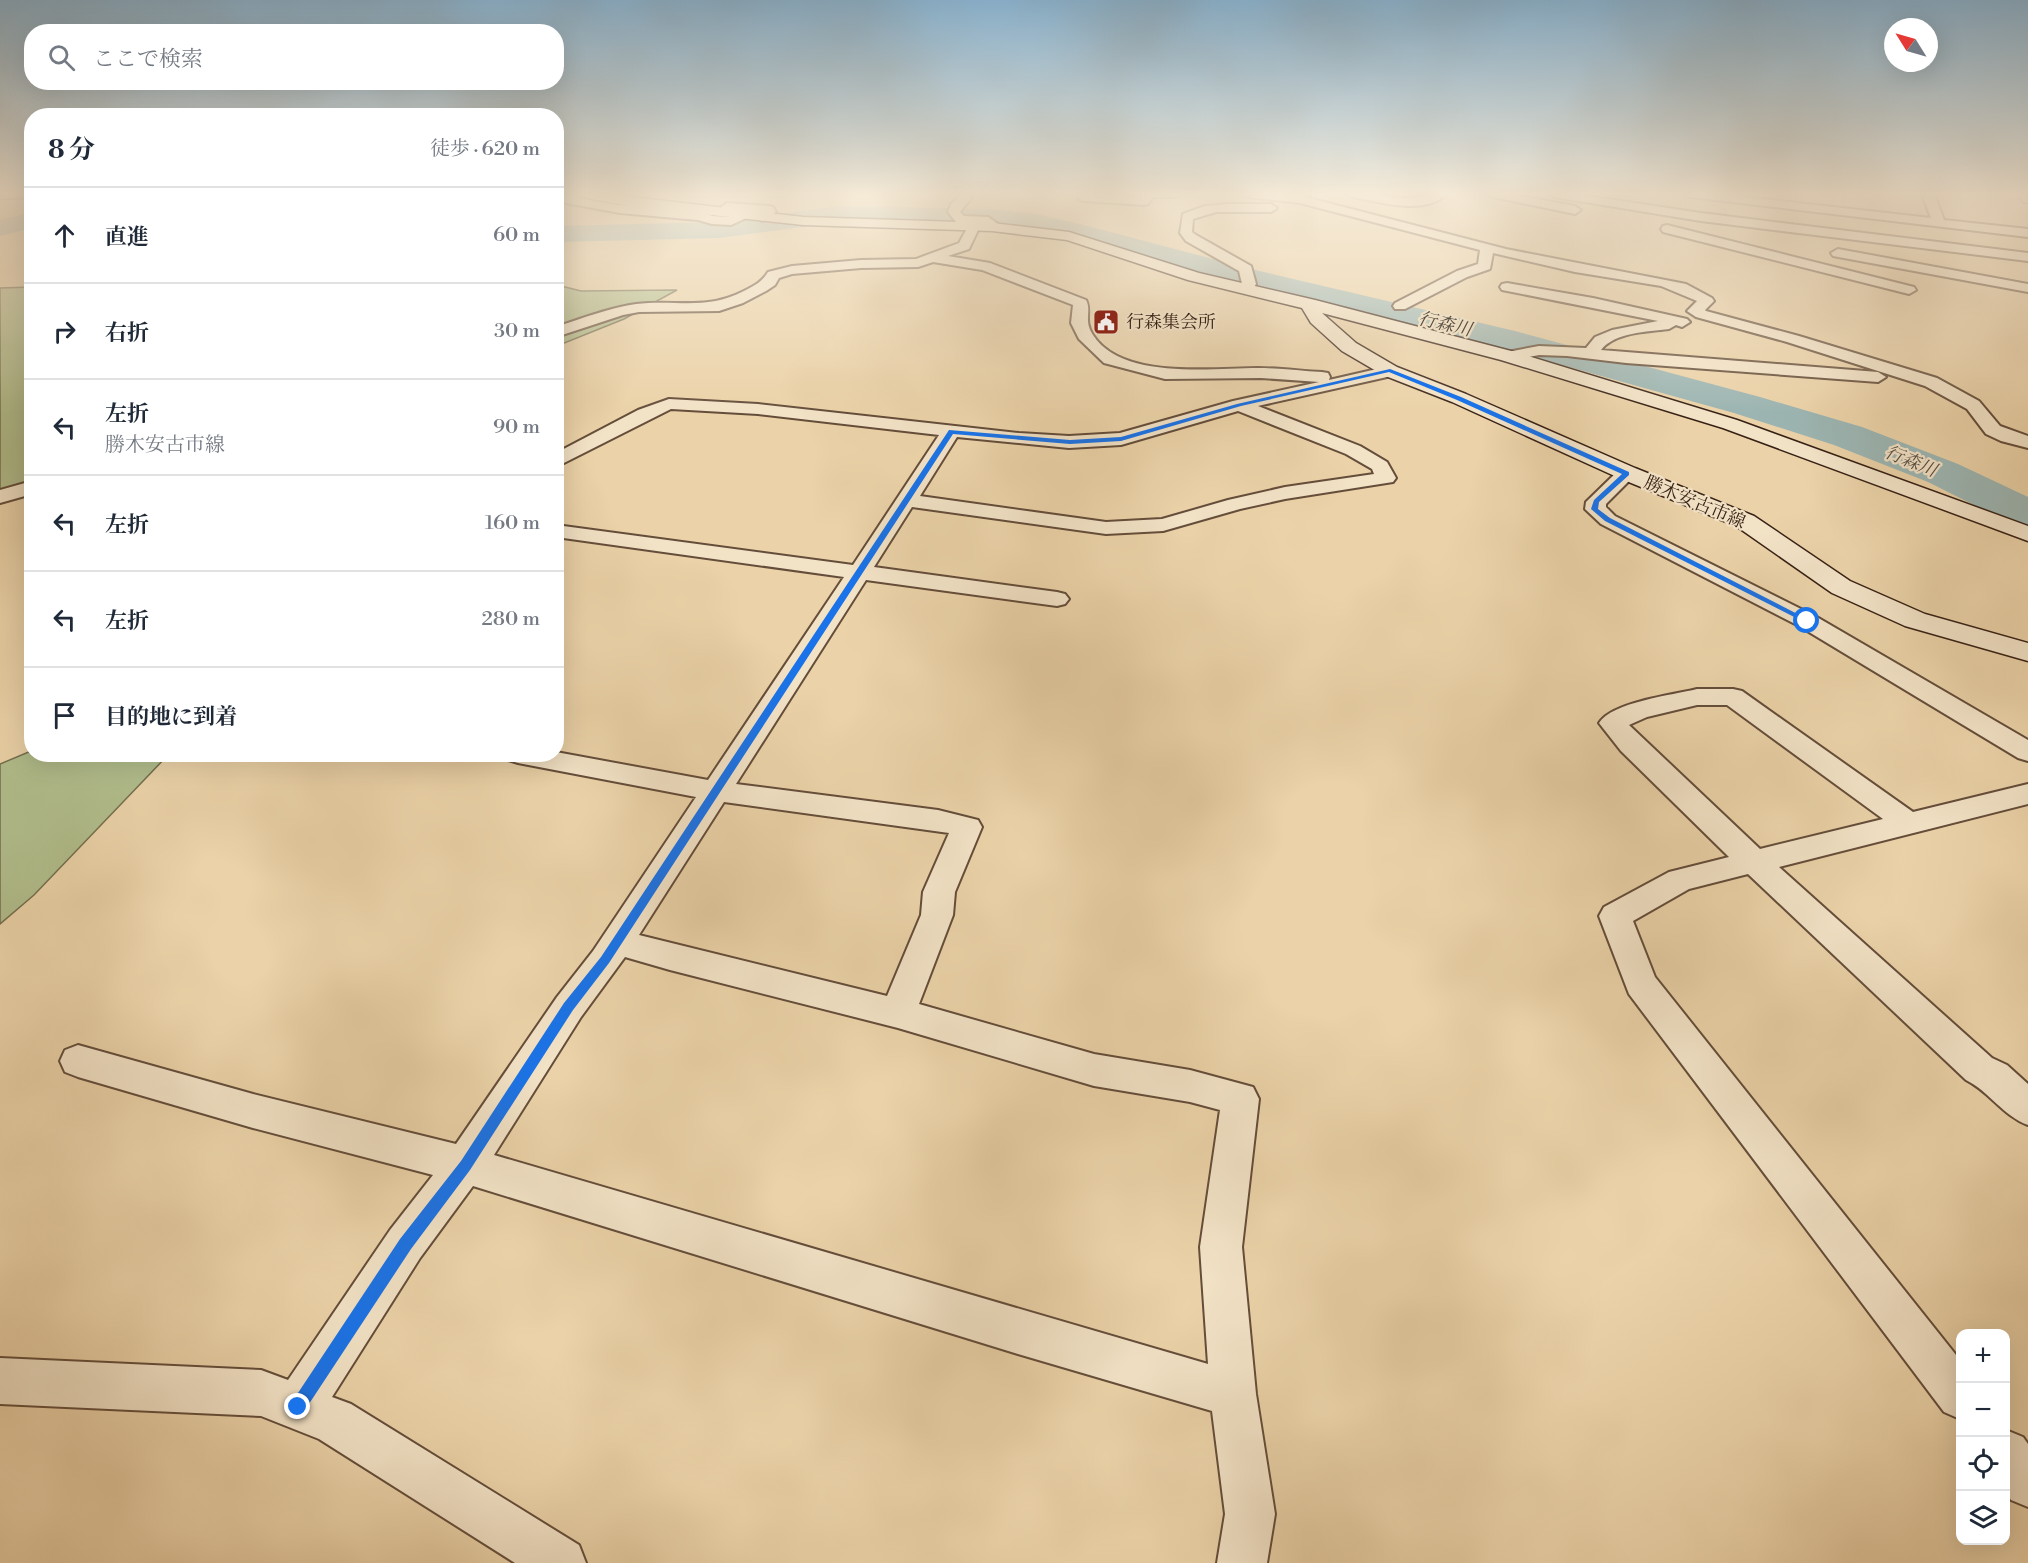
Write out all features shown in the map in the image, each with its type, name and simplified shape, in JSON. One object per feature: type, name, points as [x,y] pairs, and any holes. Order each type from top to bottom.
[{"type":"main road","points":[[1163,267],[1194,277],[1309,304],[1508,356],[1730,424],[2028,534]]},
{"type":"main road","name":"勝木安古市線","points":[[1309,304],[1317,319],[1349,347],[1390,371],[1459,398],[1627,473],[1745,521],[1841,586],[1916,620],[2028,652]]},
{"type":"street","points":[[564,329],[620,311],[702,309],[723,306],[761,288],[770,282],[773,275],[792,270],[827,267]]},
{"type":"street","points":[[987,267],[1081,303],[1080,323],[1087,339],[1110,360],[1165,374],[1261,373],[1356,380]]},
{"type":"street","points":[[1242,267],[1246,269],[1249,284],[1246,289]]},
{"type":"street","points":[[1400,306],[1462,274],[1484,267]]},
{"type":"street","points":[[1570,267],[1669,284],[1700,294],[1707,301],[1694,311],[1931,382],[1973,405],[1993,430],[2008,438],[2028,442]]},
{"type":"street","points":[[1831,267],[1910,290]]},
{"type":"street","points":[[1912,267],[2028,288]]},
{"type":"street","points":[[1507,287],[1593,302],[1682,322]]},
{"type":"street","points":[[1590,354],[1601,340],[1618,333],[1711,317]]},
{"type":"street","points":[[1508,356],[1557,349],[1590,354],[1908,380],[1919,378]]},
{"type":"street","points":[[564,457],[644,414],[669,404],[758,409],[951,432],[1070,442],[1121,439],[1239,405],[1390,371]]},
{"type":"street","points":[[906,500],[1106,528],[1163,525],[1265,497],[1386,478],[1380,466],[1353,450],[1239,405]]},
{"type":"street","points":[[298,1407],[405,1244],[465,1165],[569,1007],[605,960],[951,432]]},
{"type":"street","points":[[1627,473],[1596,502],[1595,509],[1608,520],[1807,621],[2028,752]]},
{"type":"street","points":[[0,497],[24,490]]},
{"type":"street","points":[[564,532],[1057,599]]},
{"type":"street","points":[[1908,823],[1733,697],[1697,697],[1638,711],[1612,723],[1631,745],[1752,860],[1979,1070],[1994,1076],[2028,1108]]},
{"type":"street","points":[[562,762],[717,790],[938,820],[967,827],[939,892],[937,915],[898,1013]]},
{"type":"street","points":[[1956,1391],[1641,984],[1615,916],[1680,880],[1704,876],[1752,860],[2028,794]]},
{"type":"street","points":[[616,941],[670,957],[898,1013],[1094,1070],[1190,1086],[1240,1100],[1221,1247],[1233,1394],[1250,1514],[1242,1563]]},
{"type":"street","points":[[78,1061],[253,1112],[465,1165],[1018,1332],[1233,1394]]},
{"type":"street","points":[[0,1381],[261,1393],[334,1421],[561,1563]]},
{"type":"street","points":[[2010,1459],[2028,1483]]},
{"type":"green space","points":[[24,287],[24,484],[0,490],[0,288]]},
{"type":"green space","points":[[564,287],[581,291],[677,290],[624,319],[564,343]]},
{"type":"green space","points":[[24,754],[24,762],[161,762],[34,895],[0,924],[0,764]]},
{"type":"waterway","name":"行森川","points":[[1208,267],[1503,338],[1747,405],[1848,436],[1943,473],[2028,514]]},
{"type":"place","name":"行森集会所","points":[[1106,322]]},
{"type":"route","points":[[298,1407],[405,1244],[465,1165],[569,1007],[605,960],[668,865],[690,827],[717,790],[951,432],[1070,442],[1121,439],[1239,405],[1390,371],[1459,398],[1627,473],[1596,502],[1595,509],[1608,520],[1807,621]]}]
